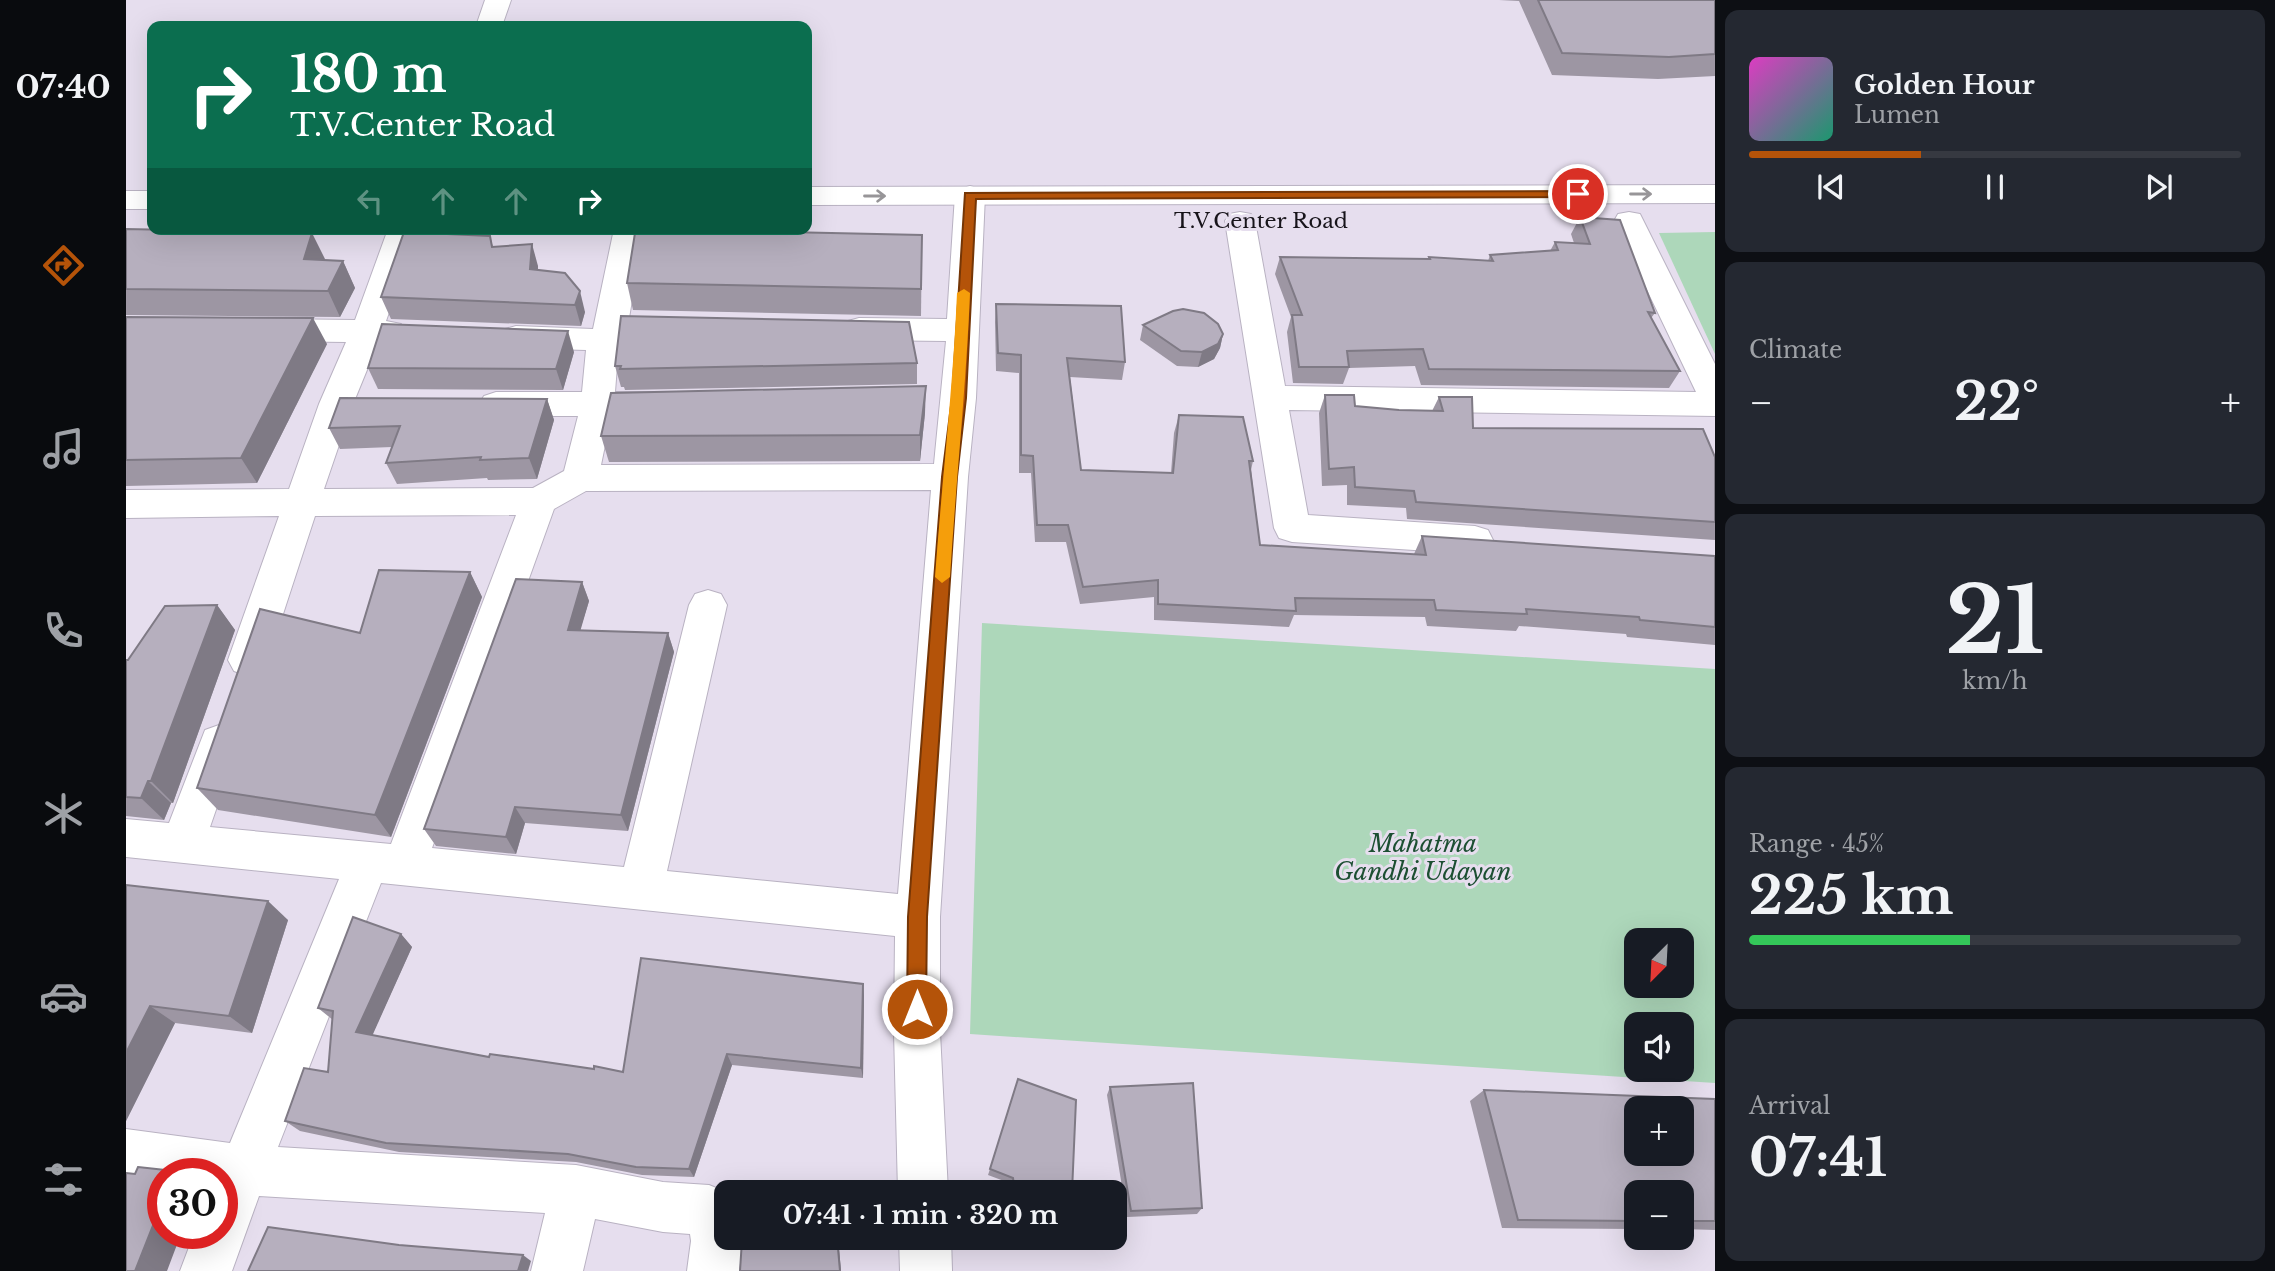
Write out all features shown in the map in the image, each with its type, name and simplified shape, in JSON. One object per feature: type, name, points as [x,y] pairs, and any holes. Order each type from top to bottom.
[{"type":"street","points":[[491,21],[498,0]]},
{"type":"street","name":"T.V.Center Road","points":[[812,221],[969,208],[1715,194]]},
{"type":"street","name":"T.V.Center Road","points":[[812,196],[969,208],[1241,221],[1715,221]]},
{"type":"street","points":[[126,200],[147,200]]},
{"type":"street","points":[[923,1180],[917,1032],[918,917],[950,477],[945,398],[961,330],[969,208]]},
{"type":"street","points":[[1241,221],[1292,527],[1510,543]]},
{"type":"street","points":[[1629,221],[1715,397]]},
{"type":"street","points":[[126,225],[147,225]]},
{"type":"street","points":[[183,843],[303,502],[350,404],[367,331],[400,235]]},
{"type":"street","points":[[580,478],[618,330],[628,235]]},
{"type":"street","points":[[836,328],[961,330]]},
{"type":"street","points":[[233,330],[422,333]]},
{"type":"street","points":[[492,336],[618,330]]},
{"type":"street","points":[[1270,398],[1715,404]]},
{"type":"street","points":[[460,404],[695,403]]},
{"type":"street","points":[[126,504],[540,501],[580,478],[950,477]]},
{"type":"street","points":[[238,1183],[386,864],[540,501]]},
{"type":"street","points":[[641,889],[708,606]]},
{"type":"street","points":[[126,838],[918,917]]},
{"type":"street","points":[[126,1154],[243,1170],[576,1190],[663,1207],[709,1210],[717,1241],[713,1271]]},
{"type":"street","points":[[557,1271],[576,1190]]},
{"type":"street","points":[[206,1271],[214,1249]]},
{"type":"street","points":[[925,1250],[926,1271]]},
{"type":"green space","points":[[1715,232],[1715,354],[1659,233]]},
{"type":"green space","name":"Mahatma Gandhi Udayan","points":[[982,623],[1715,669],[1715,1083],[1694,1082],[1694,1012],[1624,1012],[1624,1077],[970,1034]]},
{"type":"building","points":[[1538,0],[1715,0],[1715,54],[1669,57],[1562,53]]},
{"type":"building","points":[[1580,217],[1620,220],[1655,313],[1648,312],[1680,371],[1429,369],[1423,349],[1347,351],[1349,367],[1299,367],[1292,315],[1302,315],[1280,257],[1430,259],[1429,257],[1493,261],[1490,255],[1558,250],[1555,242],[1590,244]]},
{"type":"building","points":[[126,229],[147,229],[147,235],[311,235],[304,259],[343,261],[328,291],[126,289]]},
{"type":"building","points":[[812,233],[922,235],[921,289],[627,283],[635,235],[812,235]]},
{"type":"building","points":[[403,235],[490,236],[492,247],[532,244],[530,269],[565,273],[580,291],[575,305],[381,297]]},
{"type":"building","points":[[996,304],[1121,306],[1125,362],[1067,358],[1081,470],[1173,473],[1179,415],[1243,417],[1253,461],[1249,461],[1260,545],[1426,555],[1422,536],[1715,556],[1715,627],[1640,620],[1639,617],[1526,609],[1527,614],[1436,610],[1434,600],[1295,598],[1296,611],[1158,604],[1158,580],[1083,587],[1068,525],[1037,525],[1033,456],[1021,455],[1021,355],[998,353]]},
{"type":"building","points":[[1183,309],[1204,313],[1218,324],[1223,334],[1218,344],[1202,352],[1181,351],[1143,325]]},
{"type":"building","points":[[621,316],[909,322],[917,363],[620,369],[621,366],[615,366]]},
{"type":"building","points":[[126,317],[313,318],[241,458],[126,460]]},
{"type":"building","points":[[382,324],[568,331],[556,369],[368,368]]},
{"type":"building","points":[[926,386],[920,435],[601,436],[611,393]]},
{"type":"building","points":[[1325,395],[1354,395],[1355,406],[1443,411],[1439,397],[1472,397],[1473,428],[1703,429],[1715,457],[1715,522],[1416,502],[1414,491],[1355,487],[1354,467],[1329,469]]},
{"type":"building","points":[[340,398],[547,399],[529,458],[480,460],[481,457],[386,463],[400,426],[329,428]]},
{"type":"building","points":[[379,570],[470,572],[375,815],[197,788],[260,609],[360,633]]},
{"type":"building","points":[[516,579],[582,582],[568,630],[668,633],[621,815],[515,807],[506,837],[424,829]]},
{"type":"building","points":[[217,605],[151,781],[148,781],[141,798],[126,797],[126,660],[165,606]]},
{"type":"building","points":[[126,885],[268,901],[229,1016],[150,1006],[126,1053]]},
{"type":"building","points":[[353,917],[401,934],[356,1032],[489,1057],[490,1054],[623,1072],[641,958],[863,984],[861,1068],[727,1054],[689,1169],[636,1167],[568,1154],[386,1143],[285,1121],[304,1068],[328,1072],[333,1011],[318,1008]]},
{"type":"building","points":[[1018,1079],[1076,1100],[1073,1180],[1013,1180],[990,1169]]},
{"type":"building","points":[[1193,1083],[1202,1208],[1131,1211],[1110,1087]]},
{"type":"building","points":[[1484,1090],[1638,1096],[1624,1096],[1624,1166],[1694,1166],[1694,1098],[1715,1099],[1715,1221],[1694,1221],[1694,1180],[1624,1180],[1624,1221],[1518,1220]]},
{"type":"building","points":[[138,1167],[147,1168],[147,1241],[135,1271],[126,1271],[126,1173],[135,1174]]},
{"type":"building","points":[[268,1227],[399,1245],[523,1255],[518,1271],[248,1271]]},
{"type":"building","points":[[741,1250],[838,1250],[840,1271],[740,1271]]},
{"type":"slow traffic","points":[[942,577],[959,398],[964,293]]},
{"type":"route","points":[[917,1009],[918,917],[950,477],[959,398],[970,195],[1578,194]]}]
